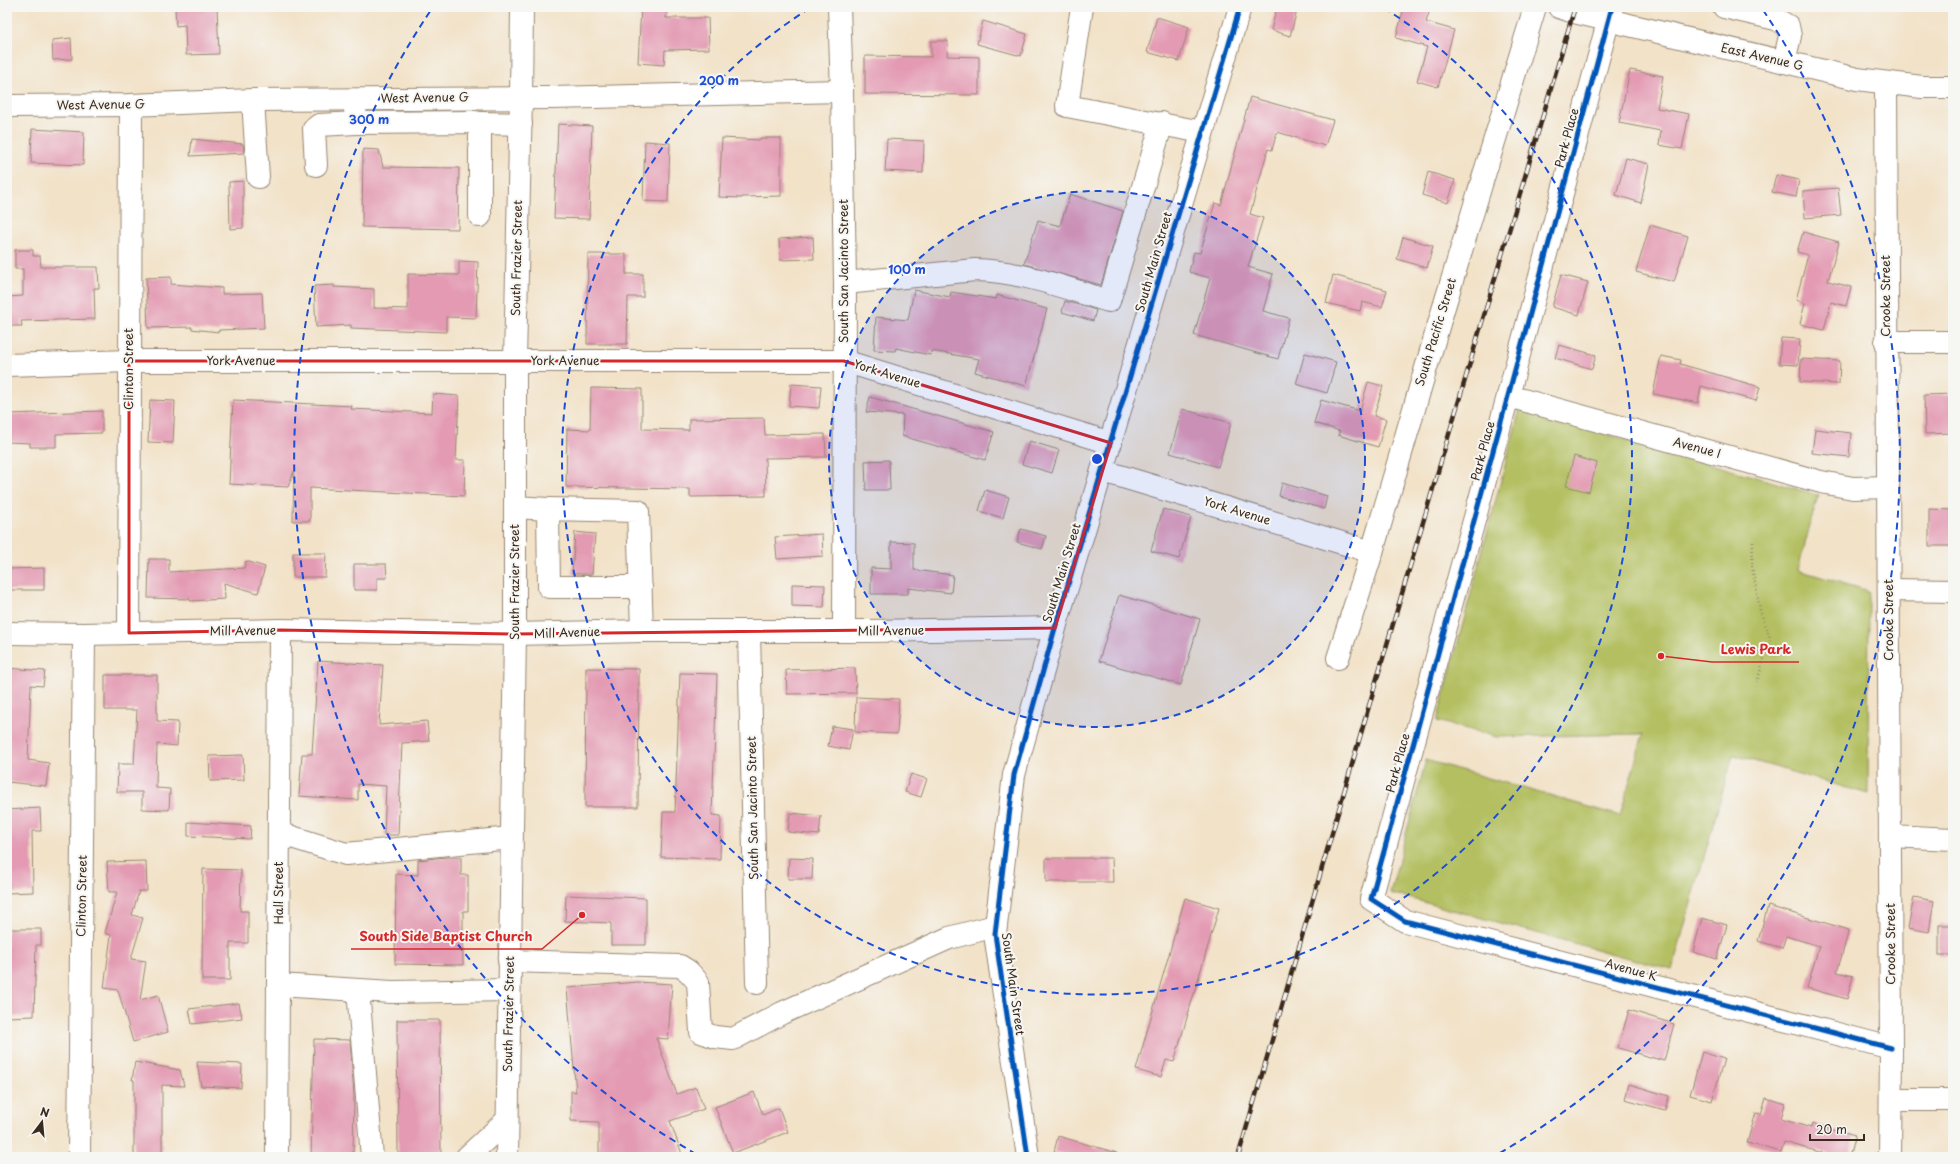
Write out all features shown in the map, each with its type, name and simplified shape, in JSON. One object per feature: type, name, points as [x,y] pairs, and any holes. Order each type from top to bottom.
[{"type":"street","name":"South Frazier Street","points":[[507,1157],[515,634],[515,361],[521,124],[522,7]]},
{"type":"street","name":"South San Jacinto Street","points":[[839,7],[845,283],[844,631]]},
{"type":"street","points":[[1082,7],[1067,106],[1162,123],[1202,132]]},
{"type":"street","name":"South Main Street","points":[[1028,1157],[995,934],[1005,864],[1014,775],[1055,628],[1240,7]]},
{"type":"street","name":"South Pacific Street","points":[[1338,658],[1372,552],[1443,310],[1535,7]]},
{"type":"street","points":[[1724,7],[1776,19],[1788,26],[1790,36],[1784,62]]},
{"type":"street","name":"East Avenue G","points":[[1566,10],[1610,13],[1784,62],[1857,79],[1922,87],[1953,87]]},
{"type":"street","name":"Park Place","points":[[1372,899],[1610,13]]},
{"type":"street","name":"Crooke Street","points":[[1886,83],[1886,342],[1889,590],[1891,1048],[1890,1157]]},
{"type":"street","name":"West Avenue G","points":[[7,106],[131,105],[253,100],[521,98],[842,91]]},
{"type":"street","points":[[354,99],[356,123]]},
{"type":"street","points":[[253,100],[258,177]]},
{"type":"street","name":"Clinton Street","points":[[129,633],[131,105]]},
{"type":"street","points":[[316,165],[314,129],[318,125],[356,123],[475,122],[521,124]]},
{"type":"street","points":[[480,123],[480,216]]},
{"type":"street","points":[[845,283],[975,270],[996,270],[1109,301],[1162,123]]},
{"type":"street","points":[[1886,342],[1953,342]]},
{"type":"street","name":"York Avenue","points":[[7,365],[129,361],[844,361],[1111,443]]},
{"type":"street","name":"Avenue I","points":[[1508,396],[1821,482],[1853,488],[1887,488]]},
{"type":"street","name":"York Avenue","points":[[1103,471],[1372,552]]},
{"type":"street","points":[[514,507],[638,511],[642,631]]},
{"type":"street","points":[[548,509],[549,587],[640,587]]},
{"type":"street","points":[[1889,590],[1953,591]]},
{"type":"street","name":"Mill Avenue","points":[[7,633],[84,634],[280,630],[515,634],[642,631],[749,632],[1055,628]]},
{"type":"street","name":"Hall Street","points":[[277,1157],[280,630]]},
{"type":"street","name":"South San Jacinto Street","points":[[749,632],[757,983]]},
{"type":"street","name":"Clinton Street","points":[[79,1157],[84,634]]},
{"type":"street","points":[[279,833],[346,854],[511,838]]},
{"type":"street","points":[[1890,836],[1953,839]]},
{"type":"street","name":"Avenue K","points":[[1372,899],[1405,921],[1891,1048]]},
{"type":"street","points":[[509,961],[680,966],[688,971],[698,982],[701,1032],[715,1037],[733,1039],[782,1013],[950,938],[995,926]]},
{"type":"street","points":[[278,985],[392,992],[509,990]]},
{"type":"street","points":[[358,990],[372,1157]]},
{"type":"street","points":[[1891,1100],[1953,1100]]},
{"type":"street","points":[[467,1157],[507,1120]]},
{"type":"path","points":[[1753,542],[1752,567],[1760,610],[1770,638],[1757,682]]},
{"type":"highlighted area","points":[[129,361],[844,361],[1111,443],[1055,628],[515,634],[280,630],[129,633]]},
{"type":"green space","points":[[1520,409],[1818,495],[1798,570],[1869,591],[1868,794],[1733,755],[1672,970],[1390,893],[1426,760],[1620,816],[1643,734],[1497,737],[1437,721]]},
{"type":"building","points":[[175,7],[217,7],[219,54],[186,55],[185,25],[176,26]]},
{"type":"building","points":[[641,7],[667,7],[666,18],[708,18],[709,49],[665,50],[664,65],[638,63]]},
{"type":"building","points":[[1277,7],[1298,7],[1290,36],[1271,30]]},
{"type":"building","points":[[1404,7],[1431,7],[1426,22],[1454,30],[1438,87],[1417,81],[1427,47],[1396,38]]},
{"type":"building","points":[[1157,17],[1189,27],[1179,61],[1147,52]]},
{"type":"building","points":[[983,21],[1027,34],[1021,56],[977,44]]},
{"type":"building","points":[[71,38],[72,59],[53,60],[52,40]]},
{"type":"building","points":[[931,41],[948,41],[947,56],[979,57],[979,95],[865,94],[865,56],[931,57]]},
{"type":"building","points":[[1630,70],[1663,76],[1657,108],[1689,114],[1682,149],[1659,145],[1661,131],[1619,123]]},
{"type":"building","points":[[1250,97],[1333,120],[1325,146],[1277,132],[1272,150],[1268,149],[1250,214],[1263,218],[1248,267],[1273,274],[1263,311],[1289,318],[1278,359],[1194,335],[1210,278],[1189,272],[1194,252],[1200,253],[1215,203],[1221,205]]},
{"type":"building","points":[[558,124],[592,126],[589,219],[554,218]]},
{"type":"building","points":[[32,129],[84,132],[83,165],[31,163]]},
{"type":"building","points":[[722,138],[760,140],[760,138],[781,138],[781,196],[742,198],[719,197]]},
{"type":"building","points":[[192,139],[243,144],[244,153],[190,156]]},
{"type":"building","points":[[887,139],[924,141],[923,173],[885,171]]},
{"type":"building","points":[[645,141],[670,143],[668,202],[643,201]]},
{"type":"building","points":[[363,149],[379,150],[383,167],[459,168],[458,229],[362,227]]},
{"type":"building","points":[[1626,158],[1649,164],[1641,203],[1616,195]]},
{"type":"building","points":[[1428,172],[1455,180],[1448,203],[1422,195]]},
{"type":"building","points":[[1776,175],[1799,180],[1796,197],[1772,192]]},
{"type":"building","points":[[243,181],[243,228],[230,229],[229,182]]},
{"type":"building","points":[[1838,188],[1841,215],[1805,218],[1803,191]]},
{"type":"building","points":[[1070,194],[1123,211],[1101,285],[1024,264],[1038,220],[1060,226]]},
{"type":"building","points":[[1650,225],[1688,236],[1674,282],[1636,272]]},
{"type":"building","points":[[1803,232],[1839,242],[1828,281],[1851,287],[1846,306],[1831,302],[1824,330],[1800,324],[1805,303],[1796,300],[1808,255],[1797,252]]},
{"type":"building","points":[[813,237],[814,259],[780,260],[779,239]]},
{"type":"building","points":[[1403,237],[1433,246],[1427,268],[1397,259]]},
{"type":"building","points":[[15,250],[33,250],[33,256],[40,256],[41,267],[98,267],[99,288],[94,288],[95,319],[21,321],[22,326],[7,326],[7,297],[23,296],[23,269],[15,269]]},
{"type":"building","points":[[588,254],[626,254],[626,274],[643,274],[643,297],[628,297],[627,344],[587,344]]},
{"type":"building","points":[[459,261],[478,262],[476,318],[446,317],[446,332],[351,328],[351,325],[316,327],[314,286],[334,285],[334,287],[374,289],[374,308],[408,309],[408,274],[459,275]]},
{"type":"building","points":[[1333,275],[1387,290],[1382,307],[1362,302],[1360,311],[1326,303]]},
{"type":"building","points":[[1561,275],[1588,282],[1579,315],[1552,307]]},
{"type":"building","points":[[171,277],[171,284],[222,288],[222,294],[262,293],[264,328],[219,330],[219,332],[191,329],[192,327],[148,328],[146,278]]},
{"type":"building","points":[[914,290],[950,297],[951,292],[996,299],[997,295],[1047,309],[1026,386],[975,372],[979,359],[931,351],[930,355],[896,348],[895,351],[874,350],[876,317],[908,320]]},
{"type":"building","points":[[1065,301],[1096,310],[1093,321],[1062,312]]},
{"type":"building","points":[[1781,338],[1800,339],[1798,365],[1779,364]]},
{"type":"building","points":[[1559,345],[1596,355],[1592,369],[1555,358]]},
{"type":"building","points":[[1305,353],[1336,362],[1327,393],[1296,384]]},
{"type":"building","points":[[1661,356],[1681,360],[1680,364],[1760,387],[1756,401],[1701,386],[1698,403],[1653,394]]},
{"type":"building","points":[[1801,359],[1840,361],[1839,384],[1800,382]]},
{"type":"building","points":[[1368,382],[1383,386],[1374,416],[1386,419],[1378,447],[1338,435],[1340,431],[1314,423],[1321,400],[1360,411]]},
{"type":"building","points":[[791,384],[821,386],[819,408],[789,406]]},
{"type":"building","points":[[591,388],[642,389],[642,429],[689,430],[689,419],[764,418],[765,435],[825,434],[826,457],[765,458],[766,496],[690,497],[690,489],[566,487],[567,429],[590,430]]},
{"type":"building","points":[[433,394],[459,396],[456,460],[465,460],[464,496],[310,488],[310,521],[293,521],[294,471],[288,487],[229,484],[233,400],[352,406],[351,409],[432,413]]},
{"type":"building","points":[[1953,394],[1953,433],[1925,434],[1924,395]]},
{"type":"building","points":[[870,397],[994,432],[985,460],[902,436],[903,415],[866,412]]},
{"type":"building","points":[[150,400],[175,401],[173,443],[148,442]]},
{"type":"building","points":[[1182,409],[1231,423],[1218,467],[1170,453]]},
{"type":"building","points":[[102,411],[102,433],[56,434],[56,447],[30,447],[30,443],[7,442],[7,414]]},
{"type":"building","points":[[1815,429],[1851,433],[1849,457],[1812,453]]},
{"type":"building","points":[[1029,441],[1059,450],[1052,473],[1022,464]]},
{"type":"building","points":[[1574,456],[1597,463],[1589,492],[1566,486]]},
{"type":"building","points":[[889,460],[890,490],[866,490],[865,461]]},
{"type":"building","points":[[1282,483],[1327,496],[1324,509],[1279,496]]},
{"type":"building","points":[[985,490],[1009,497],[1003,518],[979,511]]},
{"type":"building","points":[[1163,509],[1191,517],[1179,559],[1151,551]]},
{"type":"building","points":[[1929,509],[1953,510],[1953,546],[1929,546]]},
{"type":"building","points":[[1021,529],[1046,536],[1042,549],[1017,542]]},
{"type":"building","points":[[575,532],[595,534],[592,574],[572,574]]},
{"type":"building","points":[[822,534],[823,556],[777,559],[775,537]]},
{"type":"building","points":[[891,542],[914,543],[914,570],[953,575],[951,593],[908,588],[908,594],[871,594],[871,568],[891,569]]},
{"type":"building","points":[[293,553],[326,553],[325,577],[293,577]]},
{"type":"building","points":[[149,559],[169,559],[169,572],[244,568],[246,561],[265,567],[258,593],[224,583],[225,599],[190,601],[190,599],[148,598]]},
{"type":"building","points":[[354,564],[386,564],[387,578],[377,578],[377,590],[354,590]]},
{"type":"building","points":[[44,568],[44,590],[7,590],[7,569]]},
{"type":"building","points":[[792,584],[825,585],[824,607],[792,606]]},
{"type":"building","points":[[1119,595],[1200,619],[1181,685],[1099,661]]},
{"type":"building","points":[[318,661],[383,665],[379,725],[427,721],[429,741],[402,743],[398,835],[384,835],[386,786],[358,784],[358,800],[299,796],[302,754],[312,754]]},
{"type":"building","points":[[7,668],[45,671],[43,686],[31,685],[28,760],[49,763],[46,786],[7,782]]},
{"type":"building","points":[[586,668],[639,669],[638,807],[585,807]]},
{"type":"building","points":[[855,668],[856,693],[787,694],[786,670]]},
{"type":"building","points":[[680,673],[717,674],[712,815],[721,816],[720,859],[661,857],[663,812],[675,812]]},
{"type":"building","points":[[105,675],[157,675],[157,721],[178,722],[177,746],[157,744],[156,788],[170,789],[169,810],[142,809],[142,792],[117,792],[118,764],[134,764],[137,710],[105,710]]},
{"type":"building","points":[[856,697],[899,699],[897,734],[855,732]]},
{"type":"building","points":[[832,726],[853,729],[849,750],[828,746]]},
{"type":"building","points":[[243,755],[244,780],[210,781],[209,756]]},
{"type":"building","points":[[911,774],[927,779],[921,797],[905,792]]},
{"type":"building","points":[[40,808],[41,831],[32,831],[33,892],[7,893],[7,810]]},
{"type":"building","points":[[790,813],[821,816],[819,835],[788,832]]},
{"type":"building","points":[[188,822],[251,826],[250,839],[188,836]]},
{"type":"building","points":[[461,857],[461,875],[468,875],[468,911],[463,911],[463,965],[395,964],[396,874],[418,875],[418,860]]},
{"type":"building","points":[[789,858],[813,859],[812,879],[788,879]]},
{"type":"building","points":[[1046,858],[1112,858],[1113,882],[1046,882]]},
{"type":"building","points":[[146,861],[147,891],[139,891],[132,915],[143,918],[131,959],[146,961],[140,1000],[158,995],[168,1032],[133,1042],[118,990],[104,988],[111,935],[105,933],[117,892],[109,892],[107,862]]},
{"type":"building","points":[[203,869],[241,870],[240,911],[248,911],[248,943],[230,943],[230,980],[202,980]]},
{"type":"building","points":[[566,895],[646,898],[646,945],[611,945],[611,923],[565,921]]},
{"type":"building","points":[[1914,897],[1934,901],[1929,932],[1908,928]]},
{"type":"building","points":[[1185,898],[1219,908],[1174,1062],[1166,1060],[1161,1077],[1136,1070]]},
{"type":"building","points":[[1768,906],[1849,930],[1837,972],[1853,976],[1847,999],[1807,988],[1819,946],[1786,936],[1782,948],[1758,941]]},
{"type":"building","points":[[1702,918],[1727,925],[1717,959],[1693,952]]},
{"type":"building","points":[[1939,925],[1953,925],[1953,955],[1939,955]]},
{"type":"building","points":[[7,929],[41,929],[41,945],[36,945],[34,1016],[7,1017]]},
{"type":"building","points":[[637,982],[672,984],[668,1039],[656,1038],[677,1094],[696,1087],[704,1109],[670,1121],[683,1157],[599,1157],[599,1122],[571,1121],[571,1091],[576,1092],[567,988]]},
{"type":"building","points":[[239,1003],[242,1018],[192,1024],[189,1009]]},
{"type":"building","points":[[1629,1010],[1674,1024],[1664,1061],[1618,1048]]},
{"type":"building","points":[[397,1020],[440,1020],[441,1157],[398,1157]]},
{"type":"building","points":[[314,1039],[350,1040],[354,1096],[353,1157],[311,1157]]},
{"type":"building","points":[[1702,1052],[1724,1059],[1712,1101],[1690,1095]]},
{"type":"building","points":[[135,1062],[180,1070],[184,1086],[162,1085],[162,1157],[134,1157],[134,1080],[132,1080]]},
{"type":"building","points":[[197,1062],[242,1064],[241,1088],[201,1086]]},
{"type":"building","points":[[1629,1084],[1669,1096],[1665,1110],[1625,1099]]},
{"type":"building","points":[[754,1092],[763,1115],[779,1108],[788,1132],[733,1153],[715,1107]]},
{"type":"building","points":[[1766,1098],[1785,1104],[1781,1119],[1811,1128],[1812,1124],[1855,1136],[1849,1157],[1837,1157],[1784,1142],[1781,1152],[1747,1143],[1756,1113],[1761,1114]]},
{"type":"building","points":[[1058,1136],[1117,1153],[1117,1157],[1065,1157],[1066,1155],[1054,1152]]},
{"type":"railway","points":[[1238,1157],[1380,668],[1575,7]]},
{"type":"cycle path","points":[[1028,1157],[995,934],[1014,775],[1055,628],[1240,7]]},
{"type":"cycle path","points":[[1612,7],[1371,899],[1405,921],[1891,1048]]},
{"type":"place","name":"Lewis Park","points":[[1661,656]]},
{"type":"place","name":"South Side Baptist Church","points":[[582,915]]}]
